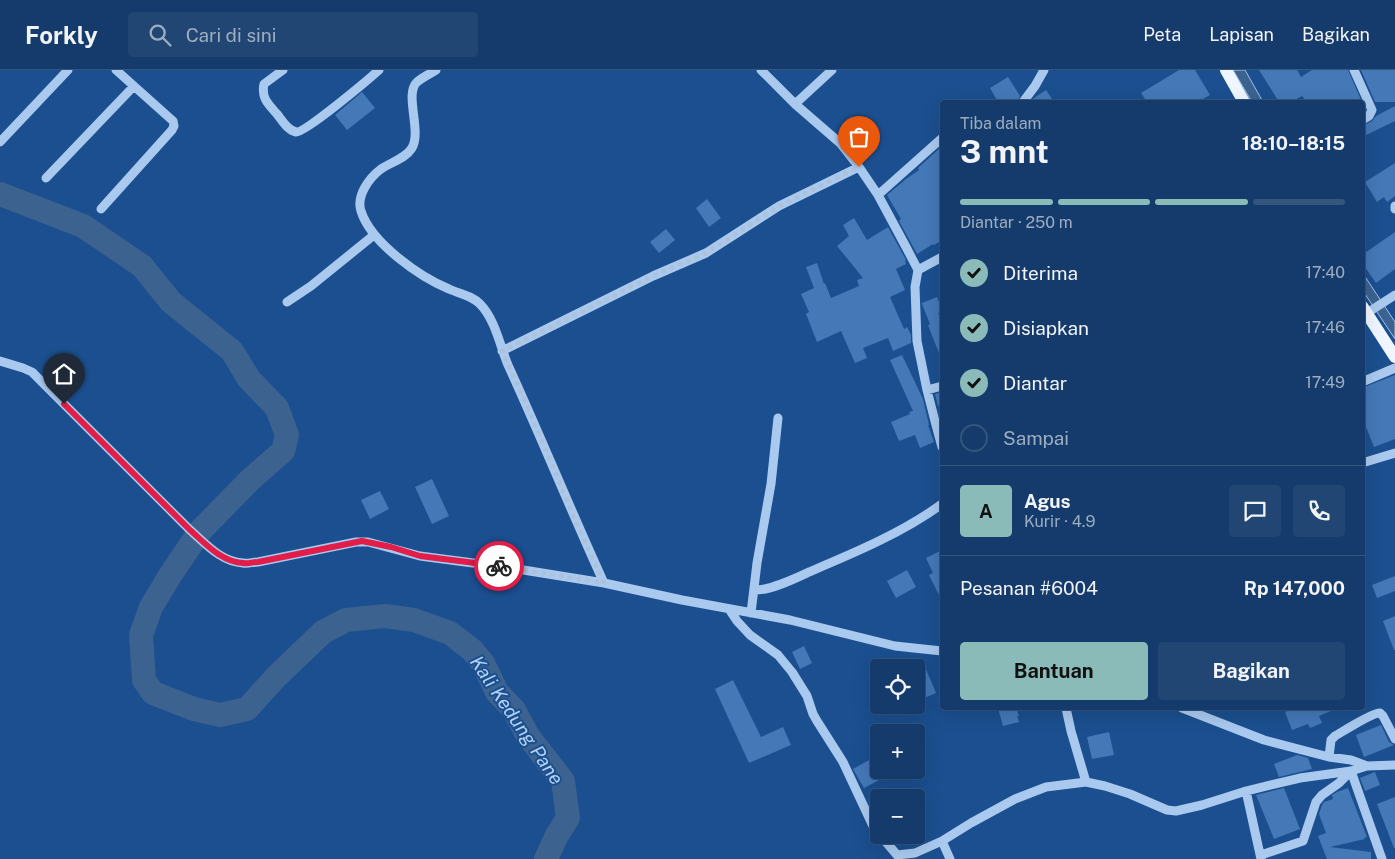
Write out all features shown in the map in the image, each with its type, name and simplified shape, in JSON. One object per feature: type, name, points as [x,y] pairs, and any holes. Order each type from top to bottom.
[{"type":"main road","points":[[1226,70],[1243,100]]},
{"type":"main road","points":[[1367,310],[1395,357]]},
{"type":"street","points":[[0,142],[68,70]]},
{"type":"street","points":[[101,209],[174,126],[173,121],[116,70]]},
{"type":"street","points":[[276,72],[264,84],[263,95],[290,129],[300,132],[357,90],[379,70]]},
{"type":"street","points":[[436,70],[417,82],[412,89],[415,135],[413,147],[405,156],[380,170],[367,184],[361,195],[361,212],[374,235],[398,258],[418,274],[450,290],[468,295],[480,304],[488,316],[573,516],[604,583]]},
{"type":"street","points":[[760,70],[795,104],[840,143],[859,167],[878,195],[918,270],[915,287],[917,341],[940,440]]},
{"type":"street","points":[[795,104],[832,70]]},
{"type":"street","points":[[1024,100],[1044,70]]},
{"type":"street","points":[[1354,70],[1372,110],[1365,118]]},
{"type":"street","points":[[46,178],[134,86]]},
{"type":"street","points":[[878,195],[940,140]]},
{"type":"street","points":[[502,351],[653,276],[706,253],[779,206],[859,167]]},
{"type":"street","points":[[287,302],[311,286],[374,235]]},
{"type":"street","points":[[918,270],[940,258]]},
{"type":"street","points":[[1367,310],[1395,295]]},
{"type":"street","points":[[0,360],[32,372],[190,530],[212,550],[227,559],[242,563],[258,562],[362,541],[420,556],[604,583],[731,610],[790,620],[895,646],[940,651]]},
{"type":"street","points":[[1365,381],[1395,368]]},
{"type":"street","points":[[927,390],[940,387]]},
{"type":"street","points":[[750,613],[771,484],[778,418]]},
{"type":"street","points":[[1365,462],[1395,453]]},
{"type":"street","points":[[754,590],[786,582],[851,554],[905,527],[940,505]]},
{"type":"street","points":[[731,610],[737,621],[750,635],[778,655],[792,672],[807,696],[813,714],[843,762],[870,820]]},
{"type":"street","points":[[1066,710],[1086,782]]},
{"type":"street","points":[[1187,710],[1264,740],[1329,757],[1351,760],[1367,766]]},
{"type":"street","points":[[1329,757],[1330,740],[1377,713],[1383,716],[1395,739]]},
{"type":"street","points":[[886,844],[894,854],[899,856],[915,852],[942,841],[971,822],[1015,799],[1046,787],[1086,782],[1105,786],[1167,810],[1176,811],[1300,778],[1351,771],[1367,766],[1394,766]]},
{"type":"street","points":[[1246,791],[1254,833],[1261,857],[1303,841],[1316,802],[1351,771]]},
{"type":"street","points":[[1351,771],[1382,859]]},
{"type":"street","points":[[942,841],[950,859]]},
{"type":"water","points":[[1233,70],[1245,70],[1262,100],[1251,100]]},
{"type":"water","points":[[1365,277],[1395,322],[1395,339],[1365,294]]},
{"type":"building","points":[[1179,70],[1195,70],[1210,95],[1201,100],[1146,100],[1141,93]]},
{"type":"building","points":[[1259,70],[1297,70],[1301,77],[1312,70],[1348,70],[1361,100],[1305,100],[1302,96],[1295,100],[1278,100]]},
{"type":"building","points":[[1361,70],[1395,70],[1395,102],[1375,102]]},
{"type":"building","points":[[1008,77],[1020,96],[1018,100],[997,100],[990,88]]},
{"type":"building","points":[[1046,90],[1053,100],[1032,100]]},
{"type":"building","points":[[362,92],[375,108],[347,130],[335,115]]},
{"type":"building","points":[[1395,106],[1395,121],[1365,136],[1365,124],[1372,121],[1376,116]]},
{"type":"building","points":[[940,148],[940,241],[917,254],[899,221],[901,219],[887,195],[919,170],[918,168]]},
{"type":"building","points":[[1395,163],[1395,196],[1387,202],[1384,197],[1377,202],[1365,182]]},
{"type":"building","points":[[707,199],[721,218],[709,227],[696,208]]},
{"type":"building","points":[[854,218],[867,240],[888,227],[906,260],[906,264],[896,269],[905,290],[890,297],[904,329],[907,327],[911,335],[911,343],[893,351],[888,338],[863,348],[867,358],[855,363],[841,331],[817,342],[806,314],[809,312],[801,294],[814,288],[806,267],[817,263],[831,298],[859,286],[857,280],[863,278],[837,246],[849,236],[843,225]]},
{"type":"building","points":[[666,229],[675,240],[659,253],[650,242]]},
{"type":"building","points":[[1395,232],[1395,269],[1376,283],[1365,267],[1365,253]]},
{"type":"building","points":[[937,297],[940,305],[940,312],[938,313],[940,318],[940,356],[928,325],[930,324],[922,303]]},
{"type":"building","points":[[902,355],[923,399],[928,425],[934,442],[920,448],[915,435],[899,441],[891,422],[913,411],[890,360]]},
{"type":"building","points":[[1395,375],[1395,439],[1374,447],[1365,424],[1365,387]]},
{"type":"building","points":[[940,393],[940,405],[938,406],[935,394]]},
{"type":"building","points":[[432,479],[449,516],[432,524],[415,487]]},
{"type":"building","points":[[380,491],[389,509],[370,519],[361,500]]},
{"type":"building","points":[[940,551],[940,597],[929,575],[933,573],[926,558]]},
{"type":"building","points":[[907,570],[916,587],[896,598],[887,581]]},
{"type":"building","points":[[1395,576],[1395,591],[1377,598],[1372,585]]},
{"type":"building","points":[[1395,616],[1395,650],[1394,650],[1383,621]]},
{"type":"building","points":[[804,646],[812,663],[800,669],[792,652]]},
{"type":"building","points":[[925,667],[936,693],[925,698]]},
{"type":"building","points":[[733,680],[761,737],[783,727],[791,745],[749,763],[715,689]]},
{"type":"building","points":[[999,710],[1017,710],[1019,722],[1003,726]]},
{"type":"building","points":[[1292,710],[1333,710],[1319,716],[1322,723],[1310,728],[1308,724],[1292,730],[1285,712]]},
{"type":"building","points":[[1381,725],[1389,742],[1394,745],[1364,757],[1356,735]]},
{"type":"building","points":[[1109,732],[1114,755],[1092,759],[1087,737]]},
{"type":"building","points":[[1297,755],[1308,758],[1312,769],[1279,777],[1274,764]]},
{"type":"building","points":[[870,760],[870,779],[881,779],[864,788],[853,769]]},
{"type":"building","points":[[1375,772],[1380,785],[1365,791],[1360,778]]},
{"type":"building","points":[[1284,788],[1300,829],[1274,839],[1256,795]]},
{"type":"building","points":[[1348,788],[1367,837],[1330,847],[1371,852],[1371,859],[1327,859],[1318,836],[1326,833],[1319,814],[1322,805],[1324,802],[1333,799],[1332,795]]},
{"type":"building","points":[[1395,797],[1395,848],[1394,848],[1377,804]]},
{"type":"waterway","name":"Kali Kedung Pane","points":[[0,194],[83,226],[142,266],[171,302],[232,351],[249,379],[277,408],[287,435],[283,451],[251,479],[200,531],[151,607],[141,635],[144,680],[153,693],[194,709],[220,715],[247,709],[276,677],[323,632],[346,620],[385,616],[414,620],[450,633],[472,650],[483,663],[497,692],[514,710],[528,736],[563,781],[568,818],[557,835],[546,859]]},
{"type":"way so far","points":[[499,566],[604,583],[502,351],[653,276],[706,253],[779,206],[859,167]]},
{"type":"route","points":[[64,404],[190,530],[212,550],[227,559],[242,563],[258,562],[362,541],[420,556],[499,566]]}]
